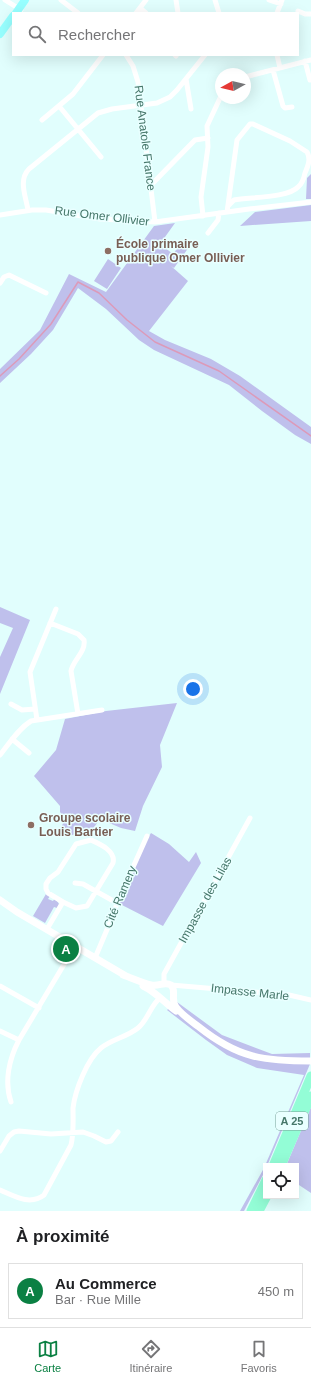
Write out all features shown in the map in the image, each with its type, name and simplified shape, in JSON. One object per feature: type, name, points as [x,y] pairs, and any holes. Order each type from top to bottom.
[{"type":"highway","name":"A 25","points":[[274,1163],[311,1076]]},
{"type":"highway","name":"A 25","points":[[282,1163],[311,1096]]},
{"type":"highway","points":[[251,1211],[263,1186]]},
{"type":"highway","points":[[259,1211],[265,1199]]},
{"type":"main road","points":[[19,11],[25,0]]},
{"type":"main road","points":[[19,11],[30,0]]},
{"type":"main road","points":[[0,34],[12,17]]},
{"type":"main road","points":[[0,37],[12,25]]},
{"type":"main road","points":[[0,900],[9,907],[123,975],[152,990],[160,998],[218,1041],[242,1053],[272,1060],[311,1061]]},
{"type":"main road","points":[[123,975],[151,985],[165,984],[174,989],[173,1001],[185,1016]]},
{"type":"main road","points":[[160,998],[157,988],[165,984]]},
{"type":"main road","points":[[160,998],[169,999],[173,994]]},
{"type":"street","points":[[5,0],[19,11]]},
{"type":"street","points":[[61,0],[77,12]]},
{"type":"street","points":[[138,11],[146,0]]},
{"type":"street","points":[[176,0],[178,12]]},
{"type":"street","points":[[215,0],[219,12]]},
{"type":"street","points":[[269,0],[281,2],[277,12]]},
{"type":"street","points":[[298,11],[305,14],[311,14]]},
{"type":"street","points":[[42,120],[72,94],[102,56]]},
{"type":"street","name":"Rue Anatole France","points":[[127,56],[136,74],[155,222]]},
{"type":"street","points":[[28,210],[23,184],[25,174],[78,128],[101,112],[112,109],[157,103],[167,99],[175,93],[204,56]]},
{"type":"street","points":[[277,56],[280,68]]},
{"type":"street","points":[[251,75],[308,60],[310,80]]},
{"type":"street","points":[[272,70],[283,106],[285,108],[292,107]]},
{"type":"street","points":[[186,79],[191,109]]},
{"type":"street","points":[[203,216],[201,197],[208,138],[207,124],[217,104]]},
{"type":"street","points":[[59,106],[101,157]]},
{"type":"street","points":[[228,206],[234,200],[285,194],[297,189],[308,167],[309,159],[307,152],[290,141],[254,124],[250,124],[237,140],[228,206],[228,212]]},
{"type":"street","points":[[151,185],[195,140],[208,138]]},
{"type":"street","name":"Rue Omer Ollivier","points":[[0,215],[28,210],[50,210],[100,218],[155,222],[311,202]]},
{"type":"street","points":[[208,233],[218,220],[219,213]]},
{"type":"street","points":[[0,283],[5,276],[9,275],[46,293]]},
{"type":"street","points":[[37,720],[30,672],[56,609]]},
{"type":"street","points":[[50,623],[78,634],[84,640],[84,647],[71,671],[78,714]]},
{"type":"street","points":[[11,704],[22,710],[35,709]]},
{"type":"street","points":[[0,756],[12,739],[26,725],[37,720],[102,710]]},
{"type":"street","points":[[12,739],[29,753]]},
{"type":"street","name":"Impasse des Lilas","points":[[165,984],[164,974],[250,818]]},
{"type":"street","name":"Cité Ramery","points":[[95,958],[117,903],[147,836]]},
{"type":"street","points":[[93,840],[110,851],[114,859],[113,863],[87,906],[74,908],[63,902],[48,893],[46,884],[50,878],[58,872],[75,845],[78,842],[93,840]]},
{"type":"street","points":[[75,883],[83,884],[117,903]]},
{"type":"street","points":[[47,929],[63,902]]},
{"type":"street","points":[[11,1102],[8,1094],[9,1070],[12,1055],[19,1040],[75,946]]},
{"type":"street","name":"Impasse Marle","points":[[165,984],[289,995],[311,1000]]},
{"type":"street","points":[[0,986],[39,1008]]},
{"type":"street","points":[[173,994],[182,988],[189,986]]},
{"type":"street","points":[[0,1190],[25,1200],[34,1200],[42,1197],[70,1148],[76,1095],[93,1056],[104,1045],[138,1027],[160,998]]},
{"type":"street","points":[[0,1031],[19,1040]]},
{"type":"street","points":[[0,1151],[10,1136],[17,1131],[51,1134],[73,1132],[87,1133],[106,1142],[111,1141],[118,1132]]},
{"type":"shaded area","points":[[311,174],[311,199],[306,199],[307,178]]},
{"type":"shaded area","points":[[311,205],[311,221],[240,226],[255,212]]},
{"type":"shaded area","points":[[175,223],[160,244],[173,254],[182,242],[189,247],[174,268],[171,266],[188,281],[149,331],[165,340],[211,359],[240,376],[311,427],[311,444],[295,435],[229,385],[154,350],[139,340],[106,309],[78,288],[53,330],[31,354],[0,383],[0,369],[40,330],[69,274],[106,292],[154,226]]},
{"type":"shaded area","points":[[108,259],[121,268],[107,289],[94,281]]},
{"type":"shaded area","points":[[0,607],[30,620],[0,694],[0,657],[13,628],[0,623]]},
{"type":"shaded area","points":[[177,703],[160,745],[162,767],[143,806],[135,831],[121,828],[100,819],[92,830],[72,835],[60,830],[65,819],[60,812],[60,806],[34,776],[56,750],[65,719],[106,711]]},
{"type":"shaded area","points":[[151,833],[169,844],[189,862],[196,852],[201,863],[163,926],[118,903]]},
{"type":"shaded area","points":[[46,894],[50,896],[48,899],[53,901],[55,898],[59,904],[57,908],[54,907],[45,923],[33,916]]},
{"type":"shaded area","points":[[177,1002],[222,1035],[272,1054],[310,1053],[310,1064],[268,1163],[266,1163],[304,1075],[257,1068],[227,1055],[167,1010]]},
{"type":"shaded area","points":[[311,1107],[311,1193],[299,1185],[299,1163],[287,1163]]},
{"type":"shaded area","points":[[263,1170],[263,1175],[244,1211],[240,1211]]},
{"type":"waterway","points":[[0,376],[19,359],[51,324],[78,282],[99,293],[127,320],[155,342],[219,371],[311,436]]},
{"type":"place","name":"École primaire publique Omer Ollivier","points":[[108,251]]},
{"type":"place","name":"Groupe scolaire Louis Bartier","points":[[31,825]]},
{"type":"place","name":"Au Commerce","points":[[66,949]]}]
